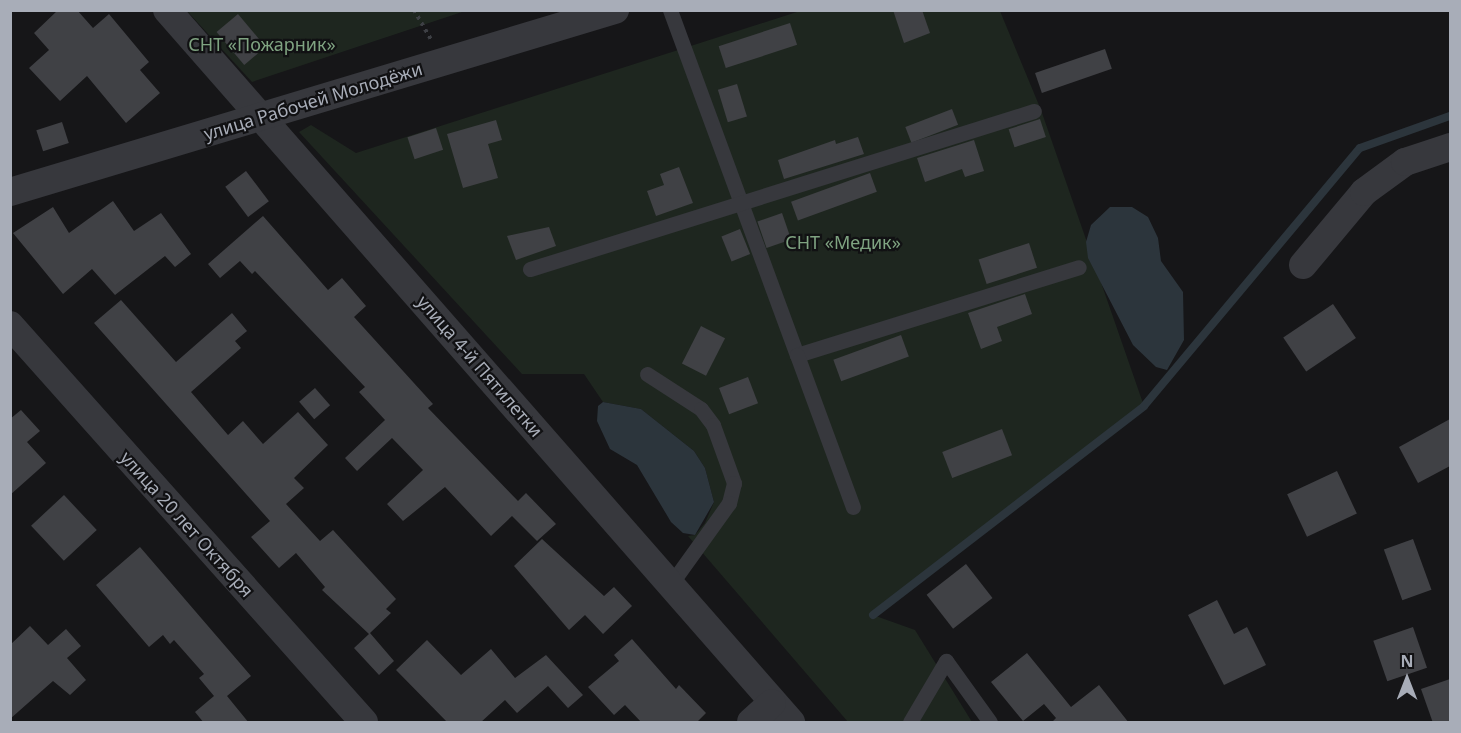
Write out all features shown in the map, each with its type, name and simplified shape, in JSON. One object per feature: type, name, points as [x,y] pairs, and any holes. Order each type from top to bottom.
[{"type":"street","name":"улица 4-й Пятилетки","points":[[167,10],[263,116],[782,713]]},
{"type":"street","name":"улица Рабочей Молодёжи","points":[[10,192],[615,10]]},
{"type":"street","points":[[1303,265],[1365,192],[1406,162],[1450,147]]},
{"type":"street","name":"улица 20 лет Октября","points":[[10,325],[364,723]]},
{"type":"street","points":[[752,723],[782,713]]},
{"type":"lane","points":[[670,10],[853,507]]},
{"type":"lane","points":[[530,269],[1034,111]]},
{"type":"lane","points":[[797,356],[1079,267]]},
{"type":"lane","points":[[647,375],[701,409],[713,425],[734,483],[729,503],[670,585]]},
{"type":"lane","points":[[910,723],[946,661],[990,723]]},
{"type":"path","points":[[414,10],[425,24],[440,62]]},
{"type":"green space","name":"СНТ «Пожарник»","points":[[187,11],[465,11],[252,82]]},
{"type":"green space","name":"СНТ «Медик»","points":[[800,11],[1000,11],[1041,110],[1144,406],[873,615],[915,630],[972,722],[848,722],[688,536],[695,535],[705,523],[714,502],[705,468],[694,451],[641,409],[603,402],[584,374],[522,374],[299,132],[311,125],[356,153]]},
{"type":"shaded area","points":[[1110,207],[1132,207],[1148,217],[1158,238],[1161,261],[1183,292],[1184,340],[1167,370],[1156,367],[1133,345],[1088,258],[1086,242],[1091,225]]},
{"type":"shaded area","points":[[603,402],[641,409],[694,451],[705,468],[714,502],[695,535],[683,533],[671,522],[637,465],[610,449],[597,421],[598,406]]},
{"type":"building","points":[[58,10],[77,10],[93,28],[109,14],[149,62],[140,70],[160,93],[126,123],[87,76],[60,101],[29,68],[49,50],[34,33]]},
{"type":"building","points":[[893,10],[922,10],[930,33],[904,43]]},
{"type":"building","points":[[238,14],[266,47],[244,65],[217,32]]},
{"type":"building","points":[[790,23],[797,45],[726,68],[719,46]]},
{"type":"building","points":[[1105,49],[1112,69],[1042,93],[1035,73]]},
{"type":"building","points":[[737,84],[747,117],[728,122],[718,90]]},
{"type":"building","points":[[952,109],[958,125],[911,143],[905,127]]},
{"type":"building","points":[[1040,119],[1046,137],[1014,147],[1009,129]]},
{"type":"building","points":[[496,120],[502,140],[488,144],[498,178],[463,188],[447,134]]},
{"type":"building","points":[[62,122],[69,143],[43,151],[36,130]]},
{"type":"building","points":[[436,128],[443,150],[415,159],[407,137]]},
{"type":"building","points":[[858,137],[864,154],[784,179],[778,160],[835,140],[836,144]]},
{"type":"building","points":[[974,140],[984,171],[965,177],[962,169],[925,182],[917,158]]},
{"type":"building","points":[[679,167],[693,203],[656,216],[647,191],[664,185],[660,174]]},
{"type":"building","points":[[246,171],[269,201],[248,217],[225,187]]},
{"type":"building","points":[[870,173],[877,192],[798,221],[791,202]]},
{"type":"building","points":[[113,201],[134,231],[161,213],[191,254],[175,267],[165,256],[115,295],[92,269],[63,294],[13,233],[53,207],[69,233]]},
{"type":"building","points":[[782,213],[791,239],[767,248],[757,221]]},
{"type":"building","points":[[263,216],[328,290],[342,278],[366,306],[354,317],[433,404],[428,408],[518,501],[526,493],[556,524],[537,541],[512,516],[491,536],[445,487],[403,521],[387,504],[423,470],[392,438],[357,471],[345,458],[385,420],[359,392],[365,387],[255,271],[252,274],[240,261],[220,278],[208,264]]},
{"type":"building","points":[[549,227],[556,246],[516,260],[507,236]]},
{"type":"building","points":[[740,229],[750,254],[732,262],[721,236]]},
{"type":"building","points":[[1029,243],[1037,268],[987,284],[979,259]]},
{"type":"building","points":[[1025,294],[1032,314],[997,327],[1002,341],[981,349],[968,313]]},
{"type":"building","points":[[121,300],[176,362],[232,313],[247,331],[235,341],[241,348],[191,392],[228,435],[243,421],[263,444],[298,412],[328,445],[294,478],[304,488],[286,504],[320,541],[333,530],[396,599],[386,609],[391,613],[370,633],[394,661],[379,675],[354,648],[369,634],[322,590],[325,587],[296,553],[279,568],[251,537],[270,521],[94,323]]},
{"type":"building","points":[[1333,304],[1356,338],[1306,372],[1283,338]]},
{"type":"building","points":[[701,326],[725,338],[706,376],[682,363]]},
{"type":"building","points":[[901,335],[909,357],[841,381],[833,360]]},
{"type":"building","points":[[748,377],[758,403],[729,414],[719,388]]},
{"type":"building","points":[[315,388],[330,405],[314,419],[299,402]]},
{"type":"building","points":[[21,410],[40,431],[27,442],[46,463],[10,495],[10,419]]},
{"type":"building","points":[[1450,419],[1450,466],[1418,483],[1399,447]]},
{"type":"building","points":[[1002,429],[1012,455],[952,478],[942,452]]},
{"type":"building","points":[[1337,471],[1357,514],[1307,537],[1287,494]]},
{"type":"building","points":[[64,495],[97,530],[64,561],[31,526]]},
{"type":"building","points":[[542,539],[604,596],[614,587],[632,606],[603,634],[585,615],[569,630],[514,566]]},
{"type":"building","points":[[1413,539],[1431,590],[1402,600],[1384,550]]},
{"type":"building","points":[[140,547],[251,676],[227,696],[249,723],[204,723],[195,712],[214,696],[199,678],[204,674],[174,640],[170,644],[163,635],[149,647],[96,585]]},
{"type":"building","points":[[966,564],[992,598],[953,629],[927,595]]},
{"type":"building","points":[[1217,600],[1234,634],[1247,627],[1266,665],[1224,685],[1188,615]]},
{"type":"building","points":[[30,626],[48,645],[66,629],[81,646],[67,658],[86,680],[70,695],[53,681],[10,719],[10,645]]},
{"type":"building","points":[[1413,627],[1427,668],[1387,681],[1373,641]]},
{"type":"building","points":[[632,639],[676,689],[679,685],[706,713],[696,723],[642,723],[625,705],[614,715],[588,687],[619,661],[614,655]]},
{"type":"building","points":[[427,640],[461,675],[491,649],[515,678],[546,655],[583,695],[568,708],[548,686],[517,713],[505,700],[480,723],[448,723],[396,670]]},
{"type":"building","points":[[1027,653],[1071,707],[1099,685],[1129,723],[1051,723],[1056,718],[1044,704],[1023,721],[991,682]]},
{"type":"building","points":[[1450,679],[1450,723],[1433,723],[1421,689]]},
{"type":"waterway","points":[[873,615],[1144,406],[1360,148],[1450,116]]}]
